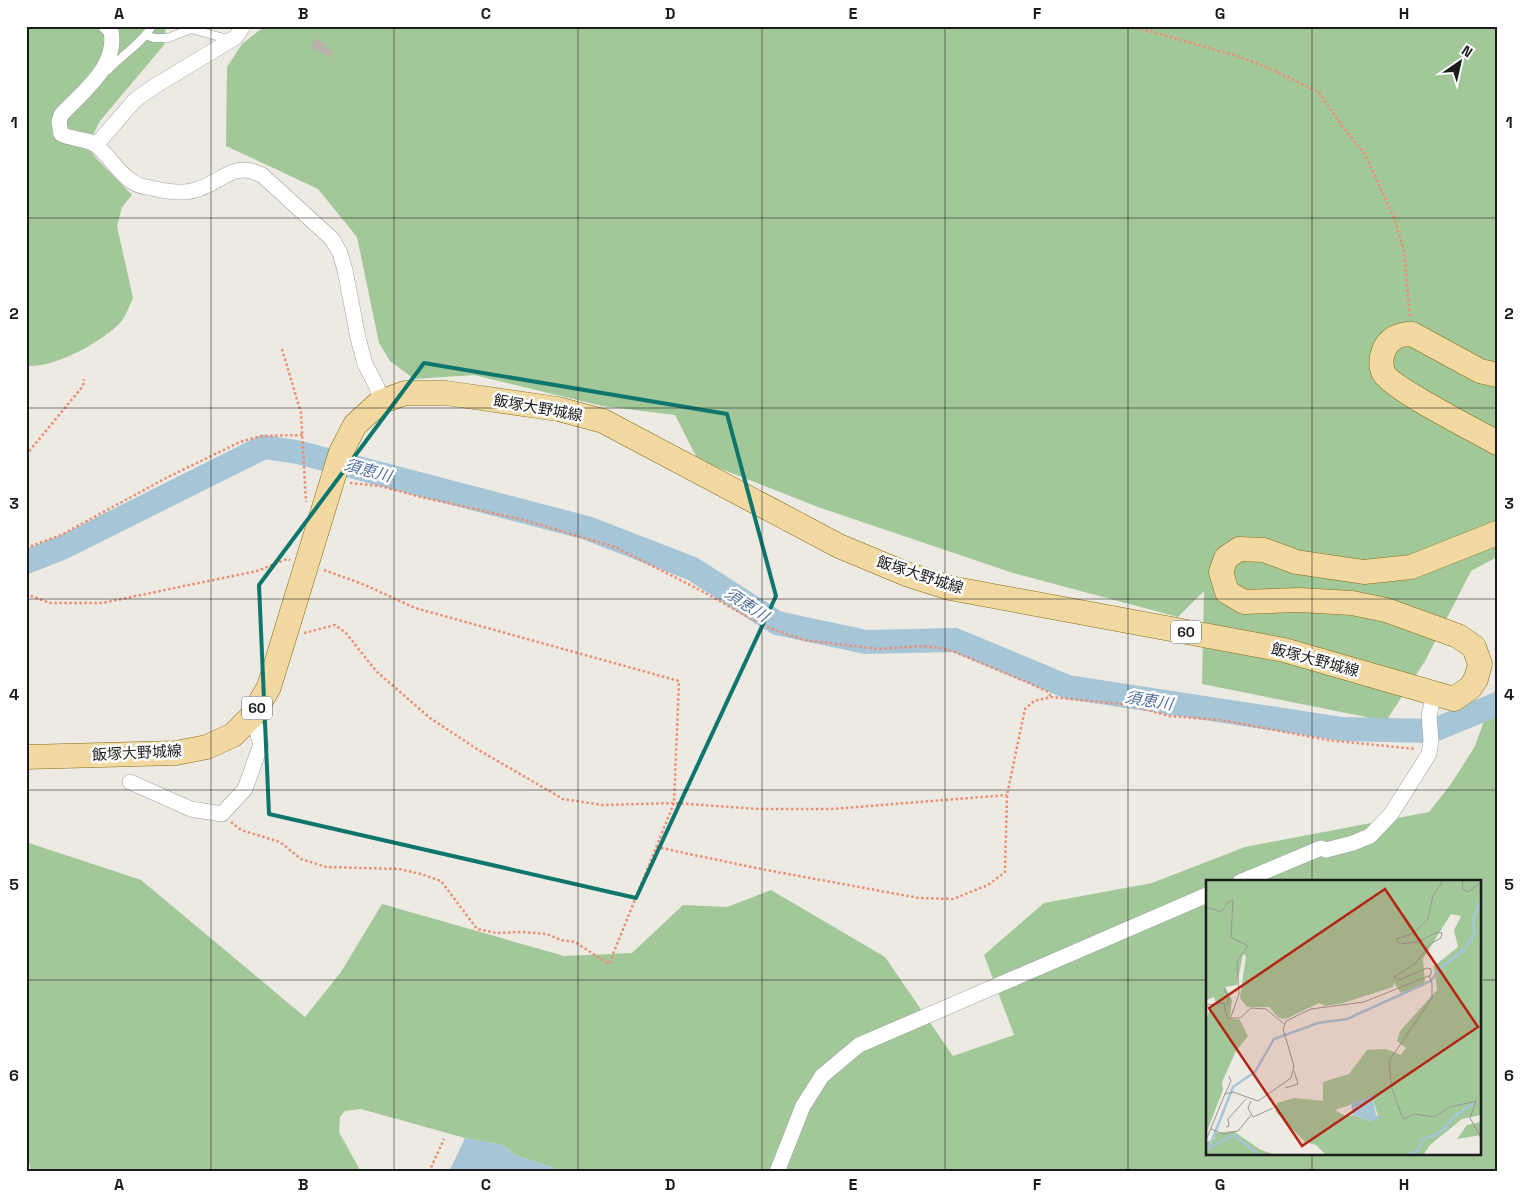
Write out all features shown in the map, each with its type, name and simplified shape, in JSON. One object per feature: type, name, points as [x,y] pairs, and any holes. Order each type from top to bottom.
[{"type":"main road","points":[[1497,375],[1480,371],[1412,334],[1400,334],[1387,343],[1380,359],[1384,373],[1398,387],[1497,443]]},
{"type":"main road","name":"飯塚大野城線","points":[[26,757],[176,753],[207,747],[234,735],[252,716],[269,687],[335,469],[355,424],[380,402],[405,393],[446,393],[558,409],[603,421],[839,546],[906,574],[950,588],[1284,650],[1432,705],[1454,699],[1470,688],[1476,679],[1480,664],[1474,647],[1458,636],[1386,610],[1352,603],[1299,600],[1244,602],[1227,592],[1221,572],[1226,558],[1239,549],[1264,550],[1296,562],[1364,572],[1412,567],[1497,533]]},
{"type":"street","points":[[106,26],[111,31],[113,42],[99,76],[61,115],[59,122],[61,134],[69,138],[96,144],[128,179],[143,187],[181,192],[195,191],[239,169],[250,170],[262,176],[332,239],[340,253],[358,338],[365,364],[377,388],[380,402]]},
{"type":"street","points":[[96,144],[135,100],[236,37],[243,26]]},
{"type":"street","points":[[1245,880],[1321,848],[1326,850],[1353,843],[1370,836],[1391,814],[1430,747],[1432,705]]},
{"type":"street","points":[[130,782],[190,809],[222,814],[246,789],[261,744],[252,716]]},
{"type":"street","points":[[777,1172],[803,1106],[822,1076],[859,1045],[1206,895]]},
{"type":"lane","points":[[99,76],[106,72],[118,58],[143,40],[152,26]]},
{"type":"lane","points":[[146,35],[154,38],[168,38],[191,29],[231,40]]},
{"type":"path","points":[[1131,26],[1237,56],[1266,67],[1319,92],[1364,154],[1395,220],[1404,251],[1412,334]]},
{"type":"path","points":[[282,349],[301,413],[304,465]]},
{"type":"path","points":[[26,455],[83,386],[84,380]]},
{"type":"path","points":[[26,548],[62,535],[168,476],[240,442],[260,436],[303,435]]},
{"type":"path","points":[[335,469],[380,486],[524,520],[615,547],[700,590],[753,620],[804,640],[879,649],[922,646],[940,648],[955,652],[1029,683],[1048,692],[1051,697]]},
{"type":"path","points":[[26,594],[50,603],[102,603],[257,571],[287,559],[365,585],[415,608],[678,681],[674,803],[609,964],[575,942],[561,940],[547,934],[522,932],[496,933],[478,929],[441,881],[422,874],[399,869],[326,867],[301,859],[280,842],[241,830],[222,814]]},
{"type":"path","points":[[284,638],[335,625],[346,633],[376,671],[430,718],[477,749],[563,799],[603,805],[674,803],[758,809],[832,809],[1006,795]]},
{"type":"path","points":[[656,847],[761,869],[910,896],[953,899],[988,884],[1005,872],[1006,795],[1025,709],[1034,701],[1051,697],[1130,705],[1169,716],[1221,720],[1328,740],[1418,750],[1430,747]]},
{"type":"path","points":[[429,1172],[444,1139]]},
{"type":"highlighted area","points":[[424,363],[727,414],[776,596],[636,898],[269,814],[259,585]]},
{"type":"green space","points":[[26,26],[166,26],[164,45],[100,121],[87,146],[132,195],[122,207],[117,226],[133,298],[125,316],[99,340],[62,359],[37,366],[26,366]]},
{"type":"green space","points":[[265,26],[1497,26],[1497,557],[1471,571],[1425,661],[1386,721],[1202,684],[1204,591],[1178,617],[1013,573],[818,507],[698,460],[675,415],[602,406],[474,375],[414,379],[390,361],[379,343],[357,237],[318,189],[226,146],[227,67],[242,44]]},
{"type":"green space","points":[[1497,684],[1497,1172],[565,1172],[515,1155],[503,1145],[465,1138],[361,1109],[345,1111],[340,1117],[339,1132],[361,1172],[31,1172],[26,1143],[26,842],[141,880],[305,1017],[341,972],[382,904],[564,956],[632,953],[683,905],[727,907],[771,890],[885,957],[953,1056],[1014,1035],[984,955],[1044,903],[1152,883],[1245,847],[1429,812],[1451,784],[1475,746]]},
{"type":"water","points":[[465,1138],[503,1145],[515,1155],[565,1172],[449,1172]]},
{"type":"building","points":[[316,39],[333,52],[329,57],[312,47]]},
{"type":"waterway","name":"須恵川","points":[[26,562],[64,547],[264,447],[297,452],[587,528],[693,569],[777,623],[866,642],[955,640],[1068,687],[1342,729],[1432,731],[1497,704]]}]
